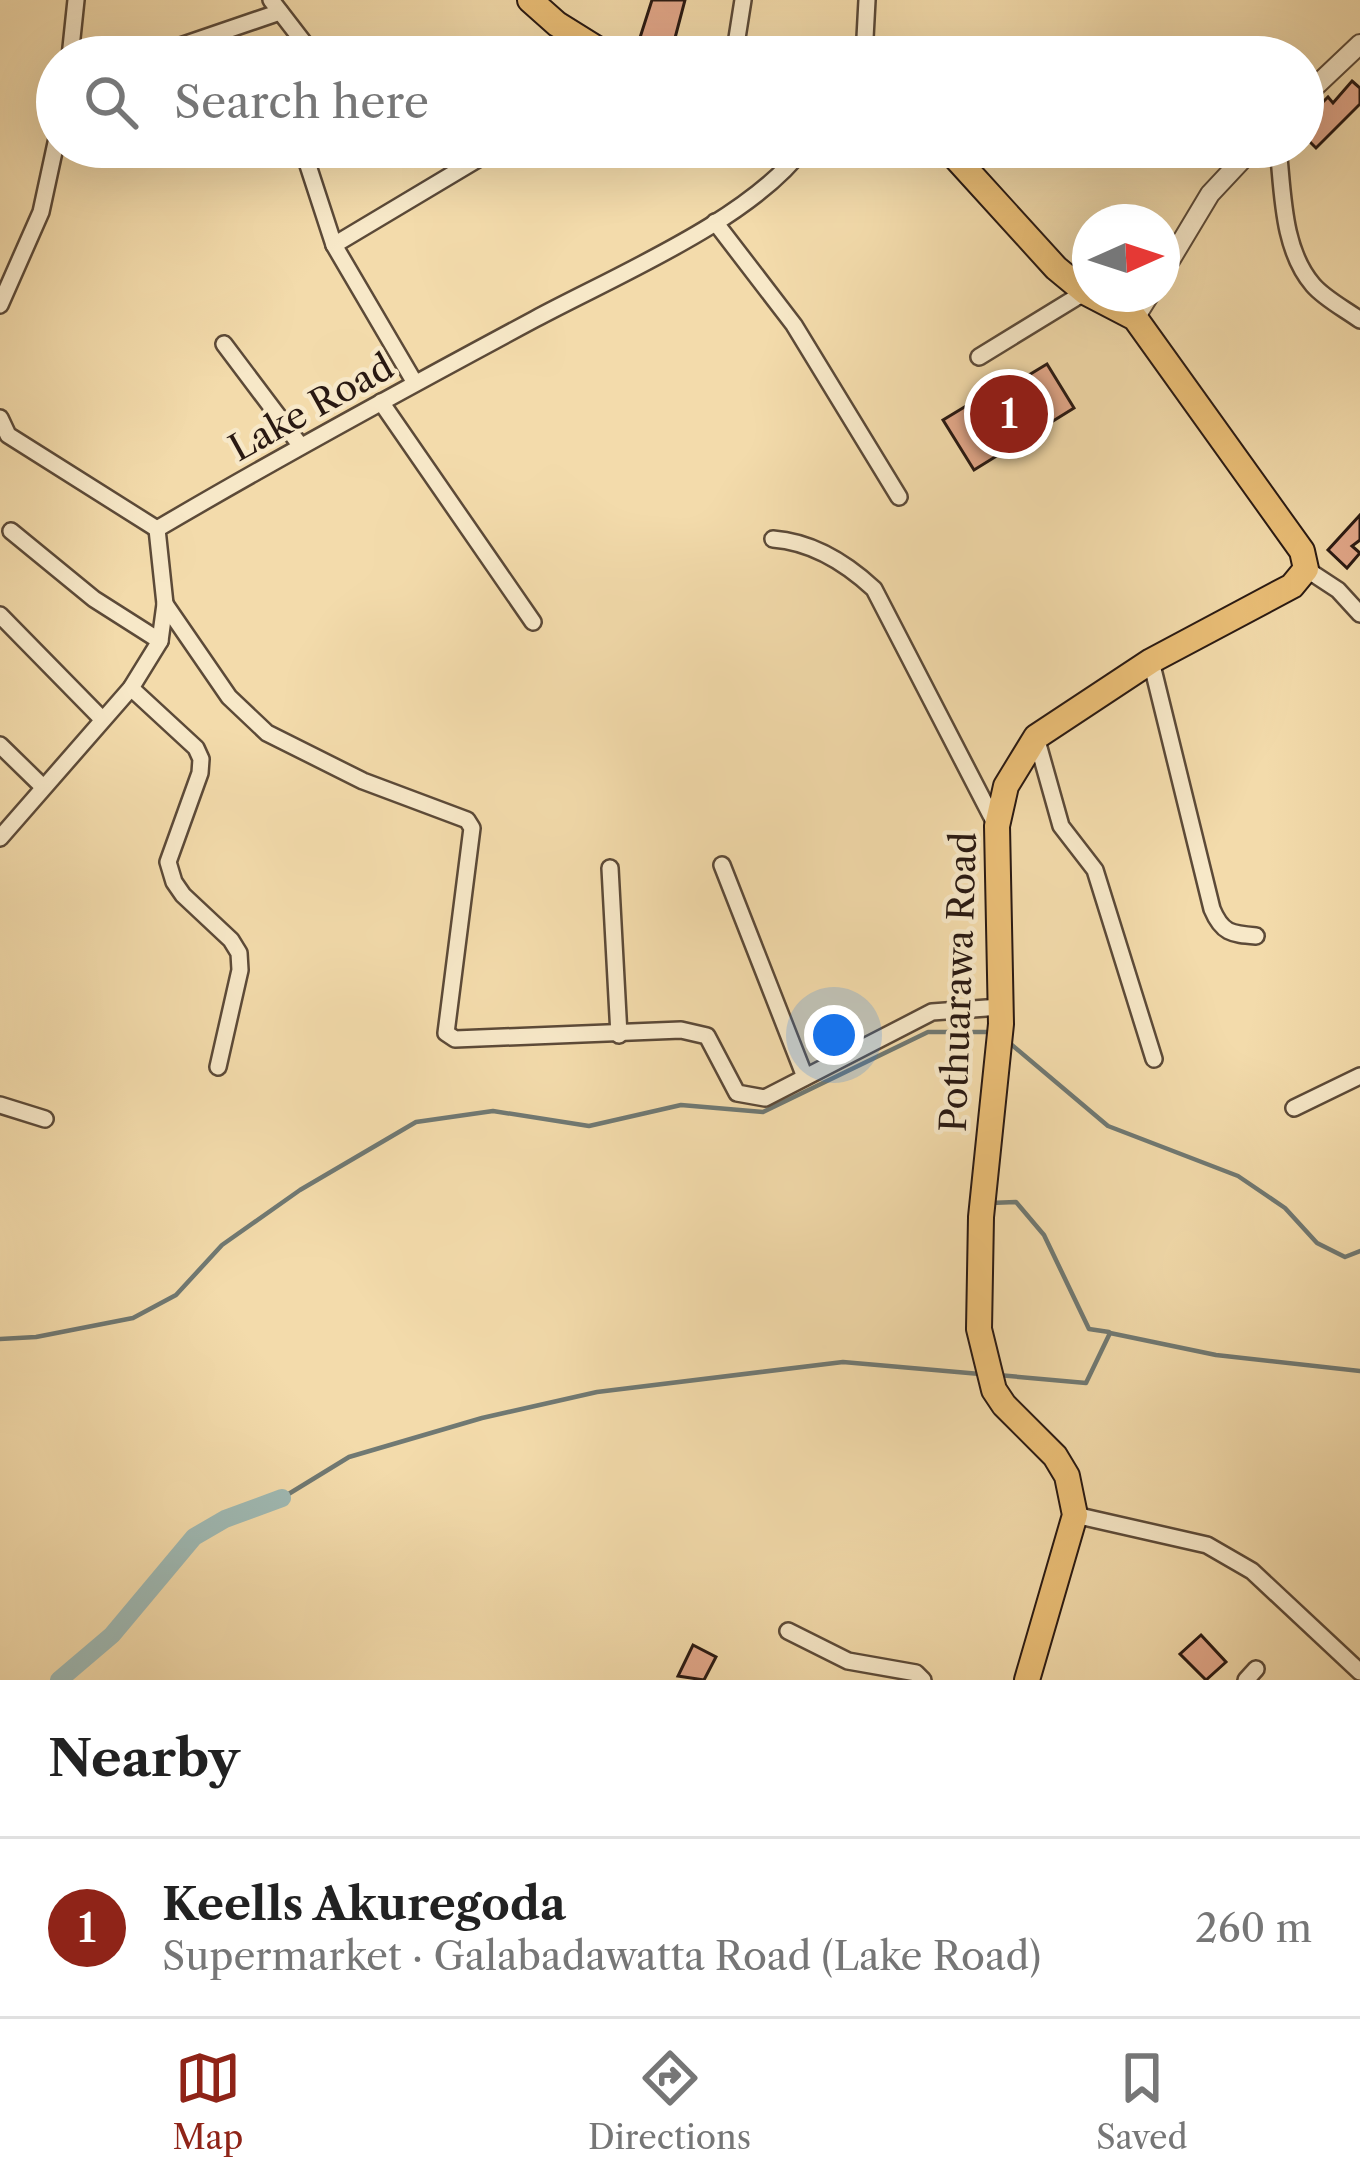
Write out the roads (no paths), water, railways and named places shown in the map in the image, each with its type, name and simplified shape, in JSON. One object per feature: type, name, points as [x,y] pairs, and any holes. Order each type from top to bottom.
[{"type":"main road","points":[[530,0],[576,36]]},
{"type":"main road","points":[[970,168],[1072,281]]},
{"type":"main road","points":[[1123,312],[1135,318],[1302,551],[1306,569]]},
{"type":"main road","name":"Pothuarawa Road","points":[[1075,1515],[1067,1476],[1055,1456],[1004,1406],[990,1378],[976,1301],[998,1061],[997,826],[1006,785],[1036,737],[1151,661],[1292,586],[1306,569]]},
{"type":"main road","points":[[1027,1680],[1075,1515]]},
{"type":"street","points":[[72,36],[76,0]]},
{"type":"street","points":[[737,36],[743,0]]},
{"type":"street","points":[[864,36],[867,0]]},
{"type":"street","points":[[201,36],[275,6],[299,36]]},
{"type":"street","points":[[1324,78],[1360,44]]},
{"type":"street","points":[[0,305],[41,212],[51,168]]},
{"type":"street","points":[[309,168],[334,245],[416,383]]},
{"type":"street","points":[[334,245],[463,168]]},
{"type":"street","name":"Lake Road","points":[[157,530],[300,446],[715,222],[790,168]]},
{"type":"street","points":[[1180,244],[1210,194],[1234,168]]},
{"type":"street","points":[[1280,168],[1288,231],[1298,260],[1314,286],[1360,320]]},
{"type":"street","points":[[715,222],[794,325],[899,497]]},
{"type":"street","points":[[979,357],[1072,300]]},
{"type":"street","points":[[1135,318],[1139,312]]},
{"type":"street","points":[[224,344],[300,446]]},
{"type":"street","points":[[381,402],[533,622]]},
{"type":"street","points":[[0,418],[4,436],[157,530],[165,604],[160,641],[131,688],[0,838]]},
{"type":"street","points":[[11,531],[94,599],[160,641]]},
{"type":"street","points":[[773,539],[792,540],[847,563],[874,590],[997,826]]},
{"type":"street","points":[[1306,569],[1339,590],[1360,614]]},
{"type":"street","points":[[165,604],[229,697],[266,733],[363,782],[467,820],[472,828],[446,1033],[455,1040],[681,1030],[707,1036],[737,1093],[765,1098],[932,1012],[1000,1016]]},
{"type":"street","points":[[0,615],[101,719]]},
{"type":"street","points":[[1151,661],[1212,909],[1229,934],[1256,936]]},
{"type":"street","points":[[131,688],[196,748],[201,759],[168,862],[183,895],[231,940],[238,953],[239,970],[218,1067]]},
{"type":"street","points":[[1036,737],[1061,826],[1095,870],[1154,1059]]},
{"type":"street","points":[[0,745],[42,786]]},
{"type":"street","points":[[722,866],[805,1077]]},
{"type":"street","points":[[610,868],[619,1035]]},
{"type":"street","points":[[1294,1108],[1360,1076]]},
{"type":"street","points":[[0,1105],[45,1119]]},
{"type":"street","points":[[1075,1515],[1207,1546],[1252,1570],[1360,1672]]},
{"type":"street","points":[[788,1630],[848,1661],[916,1673],[923,1680]]},
{"type":"waterway","points":[[0,1339],[36,1337],[133,1318],[176,1295],[222,1245],[300,1190],[416,1122],[493,1111],[589,1126],[681,1105],[763,1112],[928,1032],[992,1032]]},
{"type":"waterway","points":[[1006,1040],[1108,1126],[1238,1176],[1285,1208],[1317,1243],[1345,1257],[1360,1251]]},
{"type":"waterway","points":[[990,1203],[1016,1202],[1044,1235],[1089,1329],[1109,1332]]},
{"type":"waterway","points":[[998,1375],[1086,1383],[1110,1333],[1216,1355],[1360,1371]]},
{"type":"waterway","points":[[282,1498],[349,1457],[482,1418],[597,1392],[843,1362],[980,1374]]},
{"type":"waterway","points":[[59,1680],[112,1635],[194,1537],[225,1519],[282,1498]]},
{"type":"place","name":"Keells Akuregoda","points":[[1009,414]]}]
